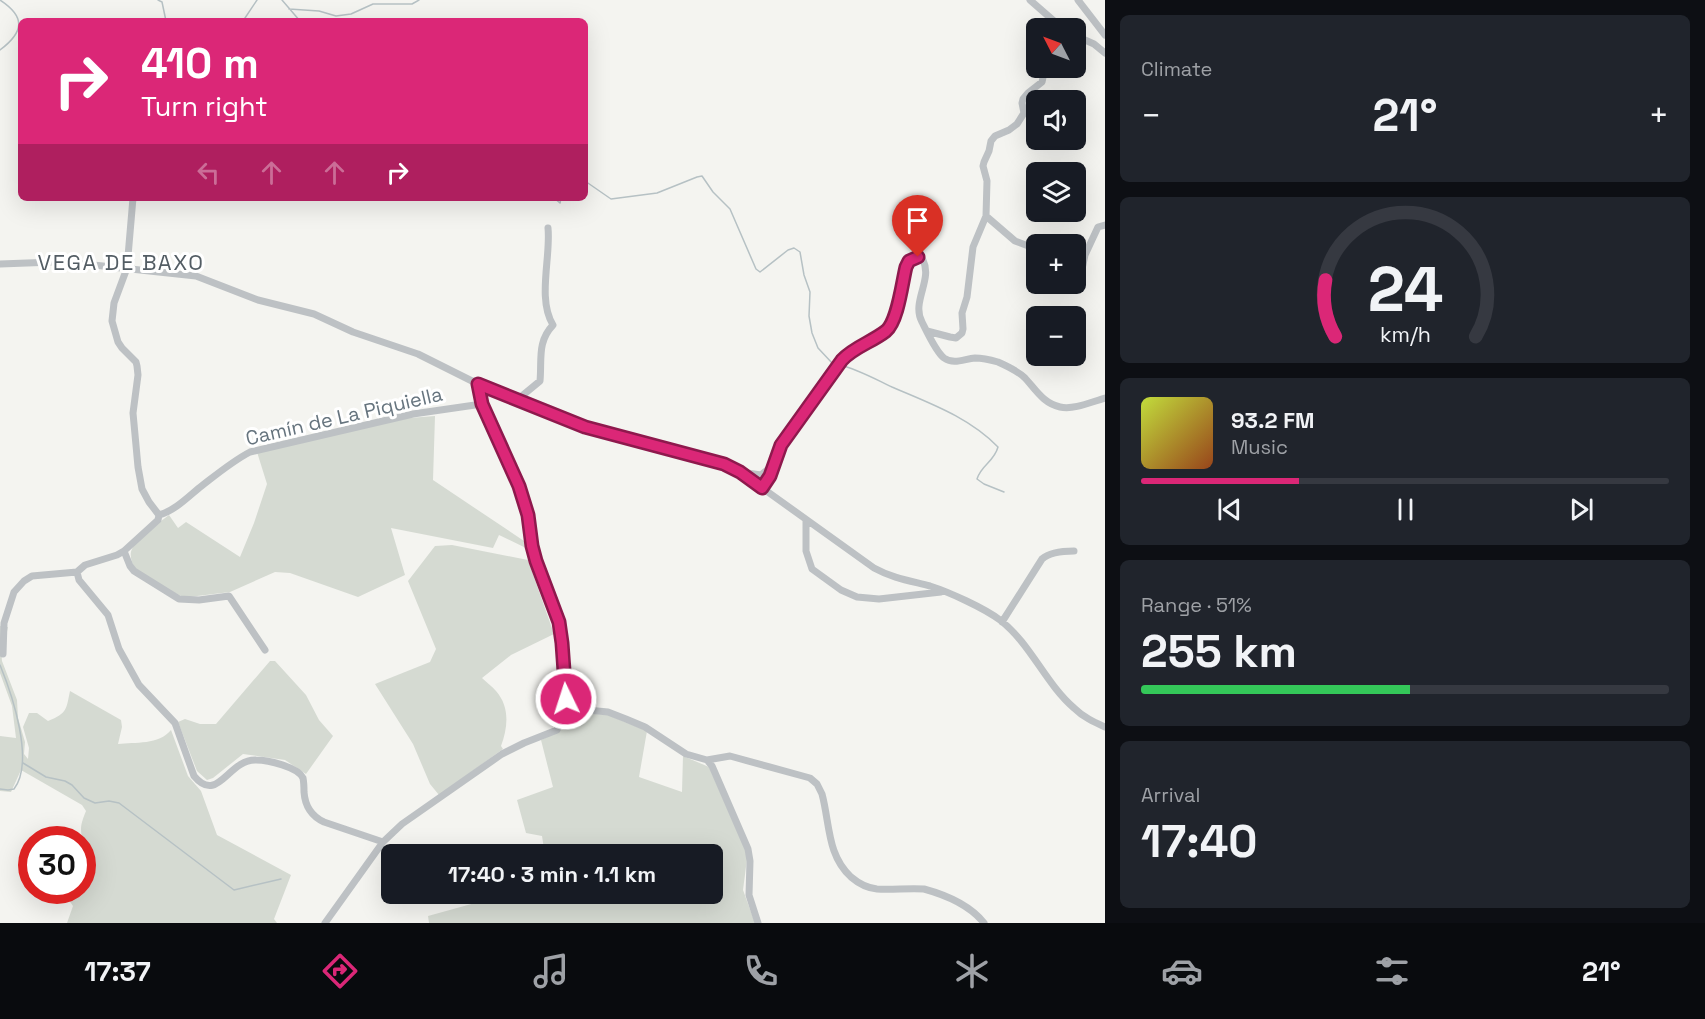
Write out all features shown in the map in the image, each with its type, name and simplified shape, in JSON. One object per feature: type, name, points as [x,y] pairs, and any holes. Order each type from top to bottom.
[{"type":"street","points":[[1030,0],[1047,18]]},
{"type":"street","points":[[1078,0],[1105,35]]},
{"type":"street","points":[[1086,40],[1105,53]]},
{"type":"street","points":[[927,331],[950,338],[956,338],[962,333],[962,313],[967,297],[973,248],[986,216],[987,181],[983,166],[991,141],[995,136],[1017,124],[1024,113],[1023,99],[1042,82],[1043,78]]},
{"type":"street","points":[[133,201],[128,268],[114,303],[112,321],[118,342],[137,366],[133,413],[138,467],[142,489],[159,515]]},
{"type":"street","points":[[986,216],[1015,241],[1026,245]]},
{"type":"street","points":[[1086,253],[1098,227],[1105,225]]},
{"type":"street","points":[[517,400],[540,381],[542,343],[553,325],[546,303],[548,228]]},
{"type":"street","points":[[760,486],[770,476],[781,445],[842,360],[889,328],[906,267],[909,261],[918,257],[926,265],[926,273],[918,312],[939,353],[944,358],[951,361],[974,358],[996,361],[1024,377],[1037,393],[1052,405],[1063,408],[1072,408],[1105,398]]},
{"type":"street","points":[[0,264],[54,262],[196,276],[258,300],[314,314],[353,332],[418,354],[478,384],[585,427],[724,464],[740,472],[860,559],[885,574],[945,591],[991,614],[1019,639],[1072,707],[1105,727]]},
{"type":"street","points":[[325,923],[383,842],[402,824],[502,754],[557,730],[566,708],[559,622],[536,561],[528,515],[519,486],[482,404],[478,384]]},
{"type":"street","name":"Camín de La Piquiella","points":[[3,654],[4,623],[14,592],[24,581],[32,576],[77,572],[85,565],[124,551],[158,520],[159,515],[179,504],[231,462],[250,452],[413,414],[482,404]]},
{"type":"street","points":[[760,486],[761,475],[774,464]]},
{"type":"street","points":[[740,472],[761,475]]},
{"type":"street","points":[[806,521],[806,552],[812,569],[841,590],[857,597],[879,599],[945,591]]},
{"type":"street","points":[[1002,622],[1042,559],[1060,551],[1074,550]]},
{"type":"street","points":[[124,551],[134,571],[173,597],[187,601],[229,596],[265,650]]},
{"type":"street","points":[[77,572],[79,580],[108,615],[120,649],[139,685],[175,723],[194,776],[200,783],[206,787],[212,787],[246,761],[257,760],[294,769],[303,778],[306,801],[315,818],[383,842]]},
{"type":"street","points":[[566,708],[608,712],[645,727],[686,754],[707,760],[730,756],[810,778],[817,784],[822,794],[836,858],[842,869],[855,880],[875,889],[924,889],[960,902],[984,923]]},
{"type":"street","points":[[707,760],[712,766],[748,849],[749,895],[758,923]]},
{"type":"shaded area","points":[[435,416],[433,480],[527,543],[528,549],[499,535],[493,548],[391,528],[405,575],[358,597],[290,573],[275,572],[230,592],[181,596],[134,568],[131,554],[135,544],[169,515],[178,528],[186,522],[240,557],[267,484],[257,452],[409,418]]},
{"type":"shaded area","points":[[452,545],[528,560],[554,634],[511,655],[482,678],[501,697],[506,710],[505,732],[501,746],[503,749],[439,795],[430,784],[413,744],[375,684],[430,662],[436,649],[408,581],[435,546]]},
{"type":"shaded area","points":[[0,626],[8,627],[1,651],[2,661],[17,700],[18,718],[25,742],[24,754],[28,759],[29,748],[23,727],[29,713],[37,713],[48,721],[55,718],[65,710],[70,691],[121,720],[122,727],[118,744],[153,740],[166,735],[171,730],[188,776],[201,791],[217,835],[291,875],[274,919],[277,923],[67,923],[73,906],[72,904],[96,904],[96,826],[81,826],[86,811],[82,805],[21,770],[11,792],[0,791],[0,736],[16,738],[12,706],[0,673]]},
{"type":"shaded area","points":[[270,661],[275,661],[306,695],[319,720],[333,736],[306,774],[285,760],[243,754],[213,778],[207,780],[197,771],[178,722],[185,719],[200,724],[216,724]]},
{"type":"shaded area","points":[[569,712],[608,715],[647,731],[639,777],[682,792],[683,756],[709,767],[745,849],[747,859],[743,890],[755,923],[429,923],[428,916],[471,904],[723,904],[723,844],[543,844],[542,836],[526,833],[517,800],[553,787],[541,740],[559,731]]},
{"type":"waterway","points":[[0,0],[14,12],[18,19]]},
{"type":"waterway","points":[[158,0],[162,2],[165,18]]},
{"type":"waterway","points":[[245,18],[257,0]]},
{"type":"waterway","points":[[282,0],[297,18]]},
{"type":"waterway","points":[[289,9],[319,11],[336,16],[351,14],[373,4],[412,4],[419,0]]},
{"type":"waterway","points":[[0,50],[14,37],[18,28]]},
{"type":"waterway","points":[[588,183],[611,199],[657,193],[702,176],[713,192],[730,209],[756,269],[760,272],[788,250],[794,248],[800,252],[810,292],[809,316],[812,333],[818,348],[835,364]]},
{"type":"waterway","points":[[558,201],[560,203],[560,201]]},
{"type":"waterway","points":[[840,365],[934,405],[987,436],[998,447],[977,479],[1004,492]]},
{"type":"waterway","points":[[0,665],[15,710],[22,746],[20,777],[14,789],[0,789]]},
{"type":"waterway","points":[[23,763],[46,777],[65,781],[84,798],[95,803],[109,801],[119,803],[234,890],[281,879]]},
{"type":"district","name":"VEGA DE BAXO","points":[[121,262]]},
{"type":"route","points":[[566,699],[559,622],[536,561],[528,515],[519,486],[482,404],[478,384],[585,427],[724,464],[762,488],[770,476],[781,445],[842,360],[847,354],[889,328],[906,267],[909,261],[918,257]]}]
